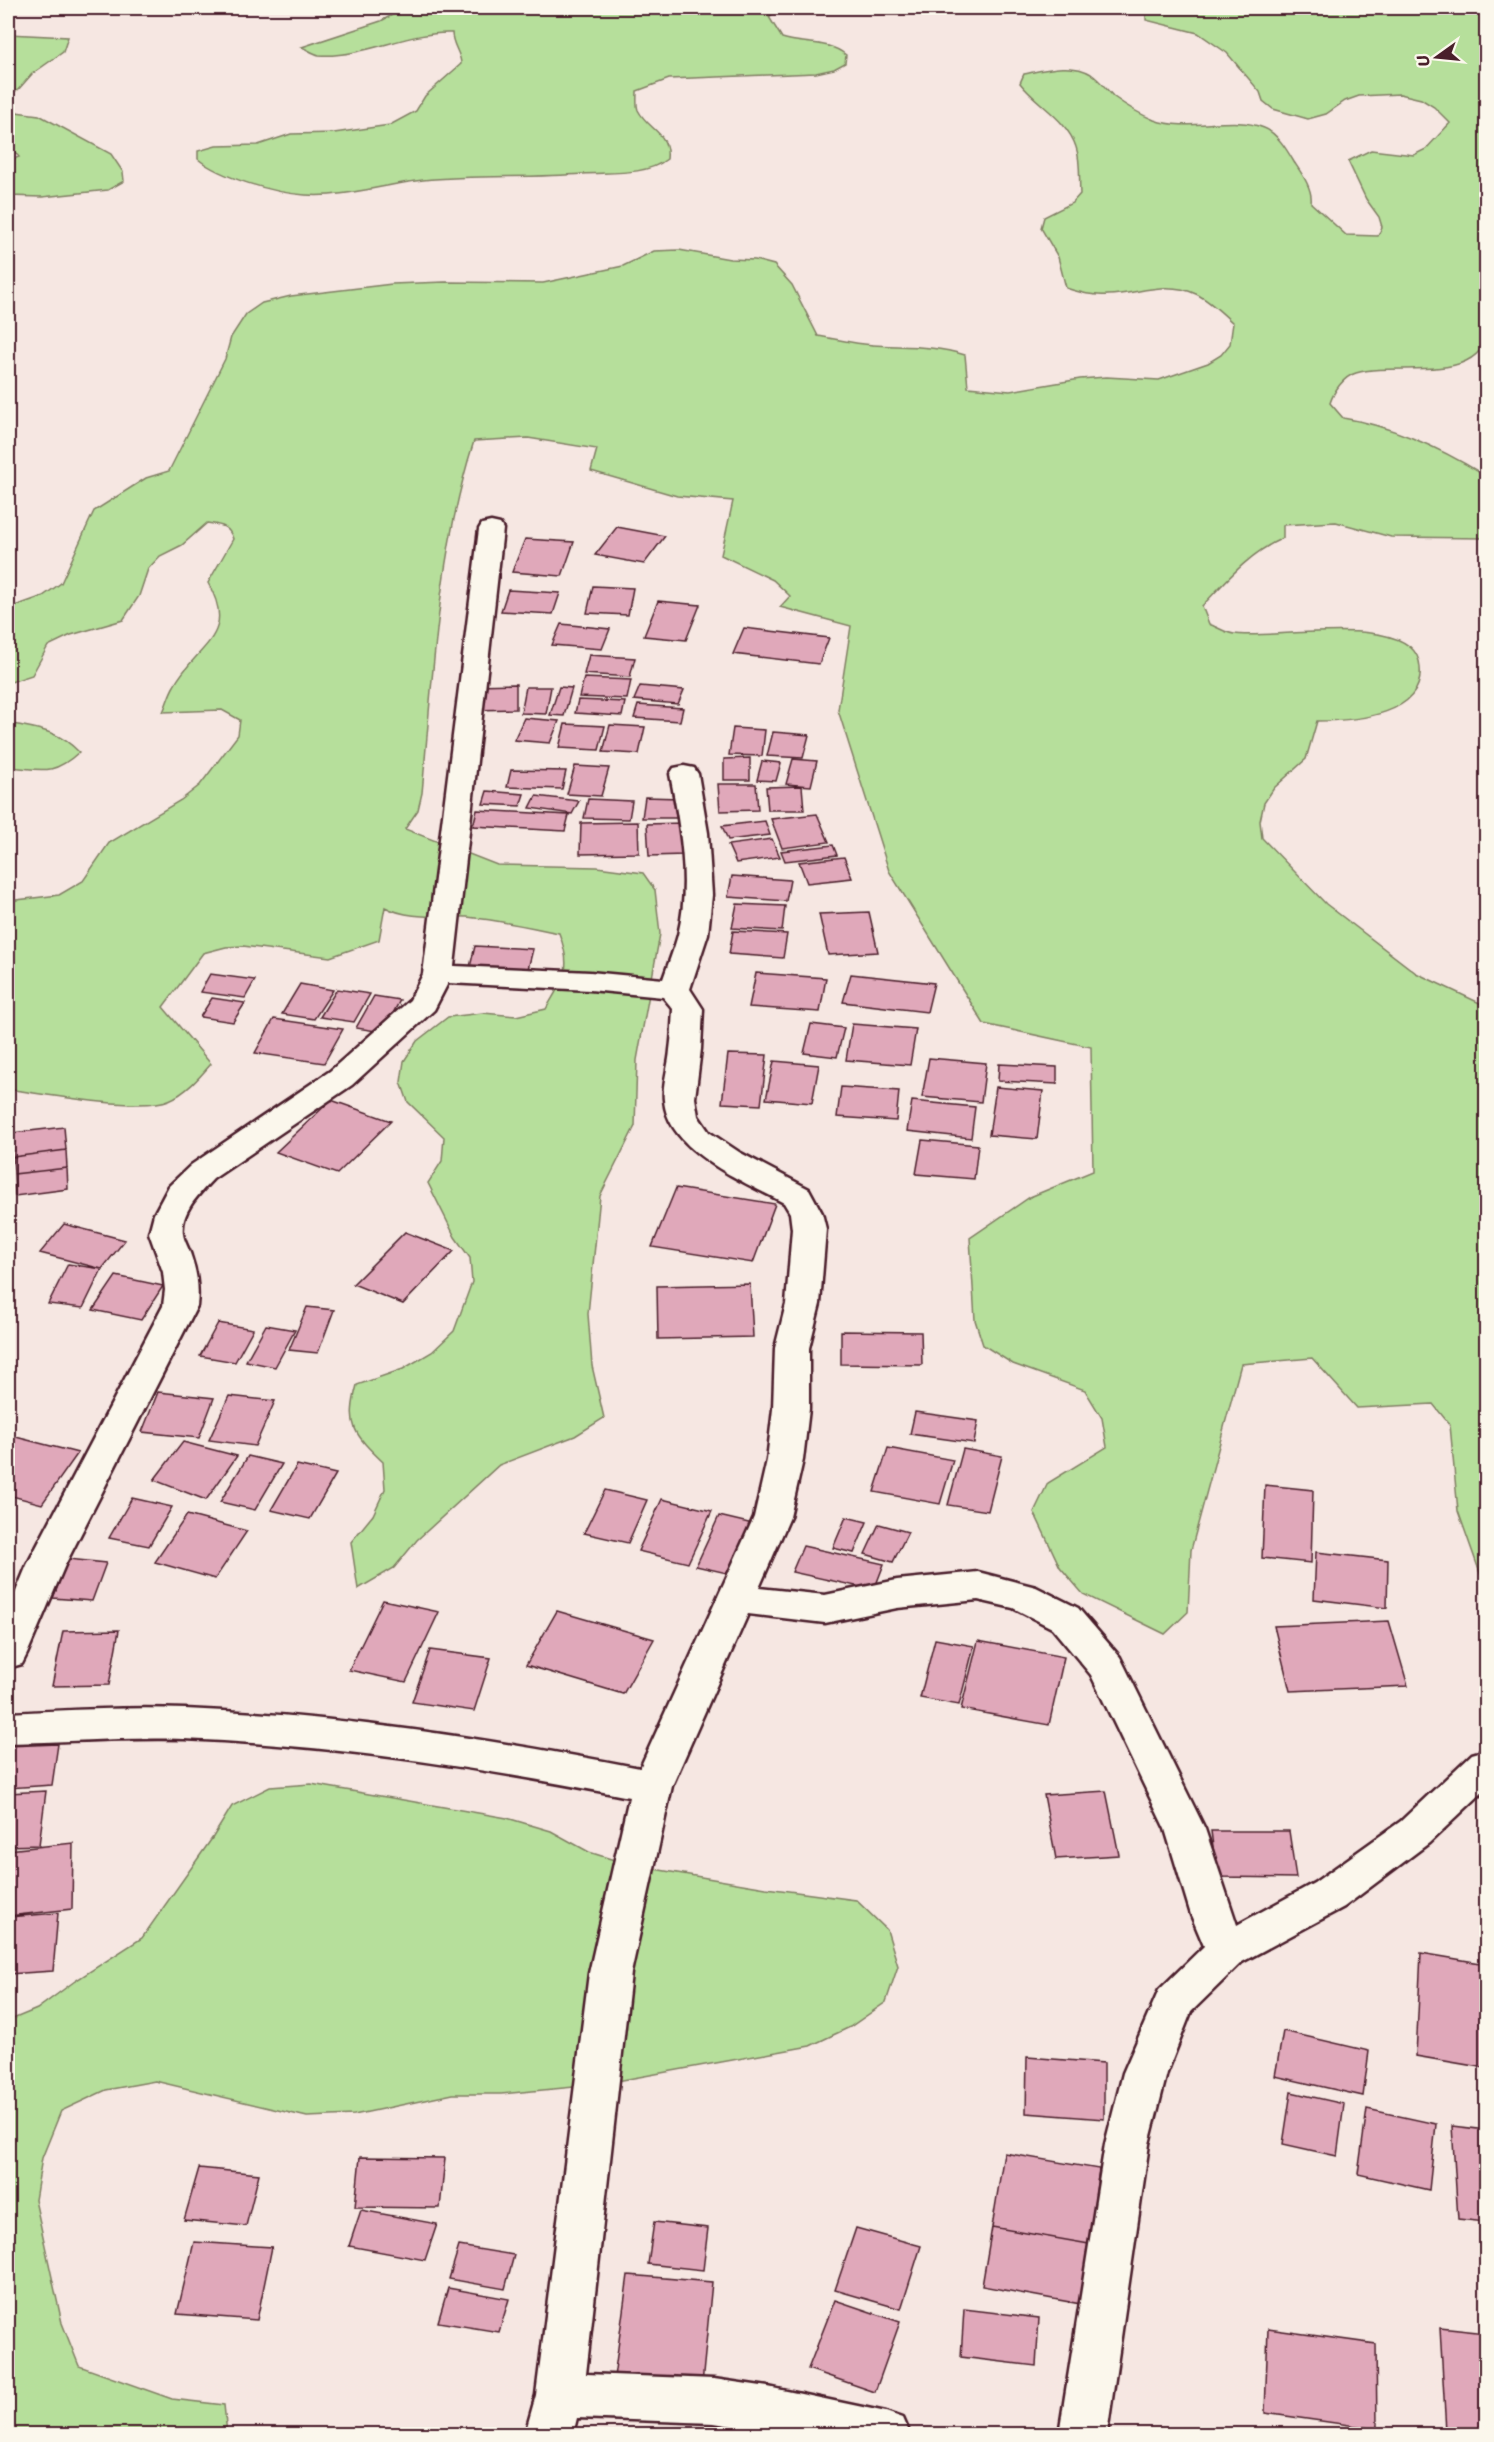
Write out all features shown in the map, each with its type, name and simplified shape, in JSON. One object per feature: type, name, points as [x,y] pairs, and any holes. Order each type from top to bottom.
[{"type":"street","points":[[8,1653],[46,1565],[180,1306],[182,1290],[180,1272],[166,1233],[170,1214],[181,1193],[202,1172],[350,1070],[423,1004],[438,974],[491,529]]},
{"type":"street","points":[[674,991],[693,933],[697,887],[692,815],[684,774]]},
{"type":"street","points":[[438,974],[590,981],[660,987],[674,991],[683,999],[688,1009],[686,1049],[679,1098],[682,1117],[698,1139],[728,1159],[797,1196],[806,1213],[808,1229],[802,1304],[792,1348],[791,1409],[785,1460],[771,1517],[652,1786],[610,1973],[554,2415],[714,2401],[768,2409],[886,2434]]},
{"type":"street","points":[[735,1599],[825,1609],[897,1594],[978,1586],[1023,1597],[1065,1618],[1106,1667],[1185,1829],[1212,1915],[1227,1950]]},
{"type":"street","points":[[8,1728],[116,1723],[239,1727],[342,1736],[516,1759],[652,1786]]},
{"type":"street","points":[[1083,2434],[1127,2144],[1145,2073],[1174,2001],[1227,1950],[1329,1895],[1415,1832],[1486,1765]]},
{"type":"green space","points":[[405,8],[780,8],[769,17],[782,38],[824,45],[846,55],[845,63],[834,69],[816,73],[669,79],[637,91],[638,110],[662,137],[667,150],[667,159],[638,171],[443,178],[335,194],[305,195],[279,191],[234,178],[198,159],[198,151],[216,146],[258,145],[291,134],[334,133],[390,125],[416,111],[425,96],[461,64],[452,33],[419,36],[353,53],[336,55],[319,55],[302,47],[381,21]]},
{"type":"green space","points":[[1163,8],[1486,8],[1486,343],[1480,351],[1466,361],[1441,368],[1382,369],[1356,373],[1340,385],[1330,403],[1343,418],[1380,427],[1416,440],[1484,475],[1486,477],[1486,538],[1391,537],[1336,522],[1283,525],[1283,538],[1249,559],[1202,606],[1209,624],[1231,633],[1253,635],[1337,631],[1365,633],[1391,637],[1409,646],[1419,661],[1420,679],[1413,694],[1401,704],[1386,712],[1368,717],[1317,721],[1306,759],[1274,788],[1264,803],[1260,821],[1262,838],[1326,904],[1416,973],[1486,1006],[1486,1590],[1458,1511],[1450,1425],[1433,1404],[1357,1408],[1312,1358],[1241,1364],[1191,1550],[1188,1612],[1165,1634],[1083,1594],[1060,1567],[1034,1512],[1048,1483],[1107,1447],[1102,1418],[1085,1390],[1013,1364],[983,1345],[975,1320],[970,1238],[1030,1197],[1093,1171],[1091,1047],[984,1024],[889,871],[838,710],[851,626],[780,607],[790,596],[773,580],[721,555],[733,501],[677,496],[591,471],[597,449],[528,438],[474,441],[452,527],[445,571],[422,793],[418,810],[405,829],[497,865],[597,867],[643,873],[655,890],[660,934],[637,1060],[635,1126],[600,1196],[588,1314],[592,1366],[604,1418],[575,1436],[499,1465],[417,1540],[394,1568],[358,1589],[351,1542],[373,1515],[385,1489],[383,1462],[365,1444],[355,1428],[352,1410],[357,1385],[403,1369],[432,1352],[454,1331],[472,1282],[470,1258],[455,1237],[428,1183],[442,1161],[444,1137],[408,1102],[401,1082],[404,1061],[417,1041],[448,1017],[483,1013],[516,1016],[546,1009],[562,981],[566,965],[559,933],[479,918],[404,914],[385,907],[379,940],[330,957],[243,946],[226,947],[203,953],[163,1007],[211,1064],[187,1089],[169,1100],[137,1104],[90,1101],[8,1089],[8,901],[59,895],[83,881],[109,843],[181,800],[200,785],[238,735],[240,720],[222,710],[163,712],[172,689],[216,629],[219,616],[216,601],[208,583],[233,539],[226,528],[207,523],[182,545],[160,556],[148,569],[139,596],[123,620],[71,635],[48,646],[32,675],[8,683],[8,606],[43,596],[61,583],[94,511],[146,478],[169,471],[225,359],[231,337],[246,314],[262,303],[291,296],[392,284],[543,283],[623,266],[654,251],[679,250],[730,259],[755,260],[774,265],[792,285],[818,336],[852,343],[931,348],[965,355],[968,387],[1010,391],[1106,377],[1159,380],[1208,363],[1221,355],[1230,344],[1233,323],[1196,294],[1174,288],[1163,288],[1102,295],[1087,294],[1066,288],[1058,257],[1041,228],[1044,217],[1072,203],[1080,194],[1078,152],[1066,128],[1020,83],[1024,74],[1058,68],[1075,68],[1091,74],[1114,97],[1154,120],[1181,125],[1252,124],[1269,130],[1281,142],[1309,187],[1311,203],[1346,235],[1378,236],[1382,227],[1379,217],[1366,199],[1348,161],[1371,150],[1414,155],[1426,149],[1450,123],[1434,107],[1421,99],[1400,94],[1359,96],[1345,101],[1326,114],[1308,119],[1273,109],[1263,101],[1260,92],[1227,53],[1198,33],[1146,20],[1146,13]]},
{"type":"green space","points":[[8,34],[68,37],[63,52],[32,74],[18,90],[8,95]]},
{"type":"green space","points":[[8,111],[39,115],[111,154],[123,172],[124,181],[108,190],[42,197],[8,196],[8,161],[19,157],[9,141]]},
{"type":"green space","points":[[8,723],[55,735],[79,752],[61,765],[46,770],[8,767]]},
{"type":"green space","points":[[311,1784],[507,1818],[551,1831],[589,1852],[630,1865],[766,1888],[856,1900],[887,1930],[898,1966],[886,2002],[850,2027],[810,2046],[595,2085],[501,2094],[453,2094],[354,2115],[307,2117],[155,2081],[106,2090],[61,2111],[42,2158],[35,2200],[62,2323],[79,2366],[172,2399],[224,2405],[227,2434],[8,2434],[8,2021],[37,2009],[75,1981],[142,1938],[232,1806],[270,1787]]},
{"type":"building","points":[[617,527],[665,536],[644,564],[595,555]]},
{"type":"building","points":[[525,539],[574,542],[562,576],[512,572]]},
{"type":"building","points":[[593,586],[633,588],[628,615],[587,613]]},
{"type":"building","points":[[508,590],[560,593],[553,614],[501,611]]},
{"type":"building","points":[[658,601],[700,605],[686,640],[644,636]]},
{"type":"building","points":[[561,624],[610,629],[602,649],[552,645]]},
{"type":"building","points":[[744,628],[829,638],[819,664],[733,654]]},
{"type":"building","points":[[589,655],[635,658],[630,677],[584,674]]},
{"type":"building","points":[[584,678],[631,680],[627,699],[579,697]]},
{"type":"building","points":[[516,684],[516,709],[475,710],[476,685]]},
{"type":"building","points":[[640,686],[684,690],[678,704],[634,700]]},
{"type":"building","points":[[526,687],[551,687],[546,714],[521,713]]},
{"type":"building","points":[[559,687],[572,688],[564,716],[550,715]]},
{"type":"building","points":[[578,700],[625,702],[622,716],[575,713]]},
{"type":"building","points":[[638,705],[683,708],[680,721],[634,718]]},
{"type":"building","points":[[524,718],[559,721],[550,743],[514,740]]},
{"type":"building","points":[[565,724],[605,726],[599,750],[559,748]]},
{"type":"building","points":[[610,725],[645,727],[639,754],[603,752]]},
{"type":"building","points":[[733,728],[765,730],[762,756],[729,755]]},
{"type":"building","points":[[773,732],[809,735],[803,758],[767,756]]},
{"type":"building","points":[[750,758],[750,780],[724,780],[724,759]]},
{"type":"building","points":[[793,759],[817,761],[811,786],[786,784]]},
{"type":"building","points":[[762,761],[781,763],[776,781],[757,780]]},
{"type":"building","points":[[575,766],[609,768],[601,796],[567,794]]},
{"type":"building","points":[[511,770],[566,771],[562,789],[507,787]]},
{"type":"building","points":[[718,784],[756,784],[758,810],[720,811]]},
{"type":"building","points":[[802,786],[804,810],[768,810],[766,787]]},
{"type":"building","points":[[487,791],[524,794],[520,806],[483,804]]},
{"type":"building","points":[[536,796],[579,801],[572,814],[530,808]]},
{"type":"building","points":[[645,797],[679,798],[677,818],[642,818]]},
{"type":"building","points":[[588,799],[632,801],[629,819],[584,818]]},
{"type":"building","points":[[477,810],[569,815],[565,831],[473,826]]},
{"type":"building","points":[[817,814],[829,842],[782,848],[771,819]]},
{"type":"building","points":[[765,821],[770,835],[728,840],[722,826]]},
{"type":"building","points":[[638,822],[639,853],[580,854],[581,823]]},
{"type":"building","points":[[682,823],[684,855],[649,856],[647,824]]},
{"type":"building","points":[[772,839],[780,857],[736,863],[728,845]]},
{"type":"building","points":[[833,845],[837,855],[785,861],[781,851]]},
{"type":"building","points":[[844,857],[852,878],[807,883],[799,862]]},
{"type":"building","points":[[732,876],[790,880],[786,901],[728,897]]},
{"type":"building","points":[[737,904],[785,906],[782,931],[732,928]]},
{"type":"building","points":[[869,912],[878,952],[828,955],[819,914]]},
{"type":"building","points":[[733,931],[787,934],[783,958],[729,954]]},
{"type":"building","points":[[475,946],[533,949],[528,969],[470,967]]},
{"type":"building","points":[[756,973],[826,978],[820,1012],[749,1007]]},
{"type":"building","points":[[210,974],[255,980],[245,998],[200,992]]},
{"type":"building","points":[[851,974],[934,983],[927,1012],[843,1002]]},
{"type":"building","points":[[300,984],[333,990],[314,1019],[282,1014]]},
{"type":"building","points":[[337,989],[370,994],[354,1022],[320,1017]]},
{"type":"building","points":[[374,996],[400,1000],[383,1032],[356,1028]]},
{"type":"building","points":[[212,998],[245,1003],[233,1022],[200,1017]]},
{"type":"building","points":[[274,1019],[343,1029],[324,1063],[255,1053]]},
{"type":"building","points":[[811,1024],[844,1028],[837,1057],[804,1053]]},
{"type":"building","points":[[852,1024],[916,1029],[910,1065],[846,1060]]},
{"type":"building","points":[[728,1054],[767,1055],[761,1105],[722,1103]]},
{"type":"building","points":[[929,1058],[986,1063],[981,1102],[922,1097]]},
{"type":"building","points":[[774,1061],[819,1065],[812,1103],[766,1099]]},
{"type":"building","points":[[999,1064],[1057,1067],[1057,1084],[998,1081]]},
{"type":"building","points":[[841,1087],[899,1091],[896,1121],[837,1117]]},
{"type":"building","points":[[996,1087],[1043,1091],[1037,1139],[989,1135]]},
{"type":"building","points":[[331,1100],[391,1121],[337,1174],[276,1152]]},
{"type":"building","points":[[912,1101],[975,1107],[971,1138],[907,1131]]},
{"type":"building","points":[[64,1127],[66,1150],[13,1157],[12,1133]]},
{"type":"building","points":[[922,1140],[978,1145],[974,1179],[916,1174]]},
{"type":"building","points":[[66,1150],[67,1168],[14,1174],[13,1157]]},
{"type":"building","points":[[67,1168],[68,1189],[15,1196],[14,1174]]},
{"type":"building","points":[[676,1188],[775,1204],[753,1263],[652,1247]]},
{"type":"building","points":[[64,1224],[125,1240],[102,1269],[40,1253]]},
{"type":"building","points":[[405,1232],[454,1251],[403,1304],[353,1284]]},
{"type":"building","points":[[68,1264],[102,1269],[83,1308],[48,1304]]},
{"type":"building","points":[[116,1276],[163,1286],[141,1320],[93,1310]]},
{"type":"building","points":[[750,1284],[753,1337],[658,1339],[657,1286]]},
{"type":"building","points":[[307,1307],[334,1310],[318,1353],[289,1350]]},
{"type":"building","points":[[218,1323],[253,1329],[235,1362],[200,1356]]},
{"type":"building","points":[[266,1325],[295,1330],[275,1367],[246,1361]]},
{"type":"building","points":[[841,1331],[921,1332],[922,1365],[841,1364]]},
{"type":"building","points":[[158,1392],[214,1398],[199,1438],[142,1432]]},
{"type":"building","points":[[229,1396],[275,1401],[255,1446],[209,1440]]},
{"type":"building","points":[[915,1412],[978,1421],[974,1443],[910,1434]]},
{"type":"building","points":[[8,1435],[78,1453],[42,1504],[8,1495]]},
{"type":"building","points":[[183,1442],[237,1456],[206,1500],[154,1480]]},
{"type":"building","points":[[888,1448],[953,1460],[940,1504],[874,1492]]},
{"type":"building","points":[[963,1449],[1002,1456],[988,1511],[948,1505]]},
{"type":"building","points":[[248,1456],[282,1464],[255,1510],[220,1502]]},
{"type":"building","points":[[297,1465],[336,1474],[310,1519],[271,1510]]},
{"type":"building","points":[[1265,1485],[1313,1490],[1311,1563],[1262,1558]]},
{"type":"building","points":[[605,1490],[647,1500],[628,1543],[584,1533]]},
{"type":"building","points":[[132,1498],[172,1507],[149,1546],[109,1538]]},
{"type":"building","points":[[662,1499],[712,1511],[688,1563],[638,1551]]},
{"type":"building","points":[[187,1515],[247,1531],[215,1579],[155,1562]]},
{"type":"building","points":[[719,1516],[753,1524],[731,1574],[696,1566]]},
{"type":"building","points":[[846,1517],[867,1522],[854,1553],[833,1548]]},
{"type":"building","points":[[879,1524],[908,1532],[893,1562],[865,1554]]},
{"type":"building","points":[[803,1546],[884,1564],[874,1590],[792,1572]]},
{"type":"building","points":[[1316,1552],[1388,1560],[1387,1608],[1314,1599]]},
{"type":"building","points":[[68,1559],[106,1563],[92,1601],[53,1598]]},
{"type":"building","points":[[383,1600],[439,1612],[406,1682],[349,1670]]},
{"type":"building","points":[[557,1611],[654,1639],[623,1694],[526,1665]]},
{"type":"building","points":[[1389,1621],[1408,1686],[1290,1691],[1274,1626]]},
{"type":"building","points":[[119,1630],[109,1685],[52,1686],[63,1631]]},
{"type":"building","points":[[935,1639],[974,1646],[959,1705],[920,1698]]},
{"type":"building","points":[[978,1641],[1064,1657],[1049,1725],[961,1709]]},
{"type":"building","points":[[430,1650],[491,1658],[474,1711],[412,1702]]},
{"type":"building","points":[[58,1744],[52,1785],[8,1788],[8,1746]]},
{"type":"building","points":[[46,1791],[39,1845],[8,1846],[8,1793]]},
{"type":"building","points":[[1106,1791],[1119,1855],[1056,1859],[1044,1795]]},
{"type":"building","points":[[1211,1831],[1289,1831],[1296,1878],[1217,1877]]},
{"type":"building","points":[[73,1843],[72,1909],[8,1916],[8,1850]]},
{"type":"building","points":[[58,1913],[53,1971],[8,1974],[8,1917]]},
{"type":"building","points":[[1421,1953],[1486,1964],[1486,2068],[1416,2056]]},
{"type":"building","points":[[1283,2031],[1369,2051],[1363,2096],[1275,2076]]},
{"type":"building","points":[[1027,2057],[1104,2063],[1104,2119],[1026,2113]]},
{"type":"building","points":[[1291,2092],[1344,2104],[1337,2156],[1283,2144]]},
{"type":"building","points":[[1367,2109],[1436,2124],[1429,2190],[1358,2174]]},
{"type":"building","points":[[1452,2126],[1486,2130],[1486,2222],[1458,2219]]},
{"type":"building","points":[[1004,2153],[1099,2169],[1089,2244],[992,2227]]},
{"type":"building","points":[[360,2157],[445,2158],[440,2208],[355,2207]]},
{"type":"building","points":[[199,2168],[259,2174],[246,2226],[184,2220]]},
{"type":"building","points":[[361,2210],[437,2224],[425,2260],[349,2246]]},
{"type":"building","points":[[654,2222],[708,2228],[703,2270],[648,2264]]},
{"type":"building","points":[[992,2227],[1089,2244],[1081,2304],[982,2286]]},
{"type":"building","points":[[856,2228],[921,2246],[901,2309],[835,2290]]},
{"type":"building","points":[[194,2242],[272,2247],[257,2320],[177,2314]]},
{"type":"building","points":[[459,2246],[514,2255],[505,2289],[449,2279]]},
{"type":"building","points":[[628,2275],[712,2282],[702,2384],[614,2377]]},
{"type":"building","points":[[448,2288],[509,2299],[499,2332],[438,2322]]},
{"type":"building","points":[[835,2300],[900,2322],[875,2392],[808,2369]]},
{"type":"building","points":[[964,2309],[1039,2318],[1036,2366],[961,2357]]},
{"type":"building","points":[[1440,2328],[1486,2333],[1486,2434],[1446,2431]]},
{"type":"building","points":[[1268,2329],[1376,2344],[1377,2429],[1265,2413]]}]
